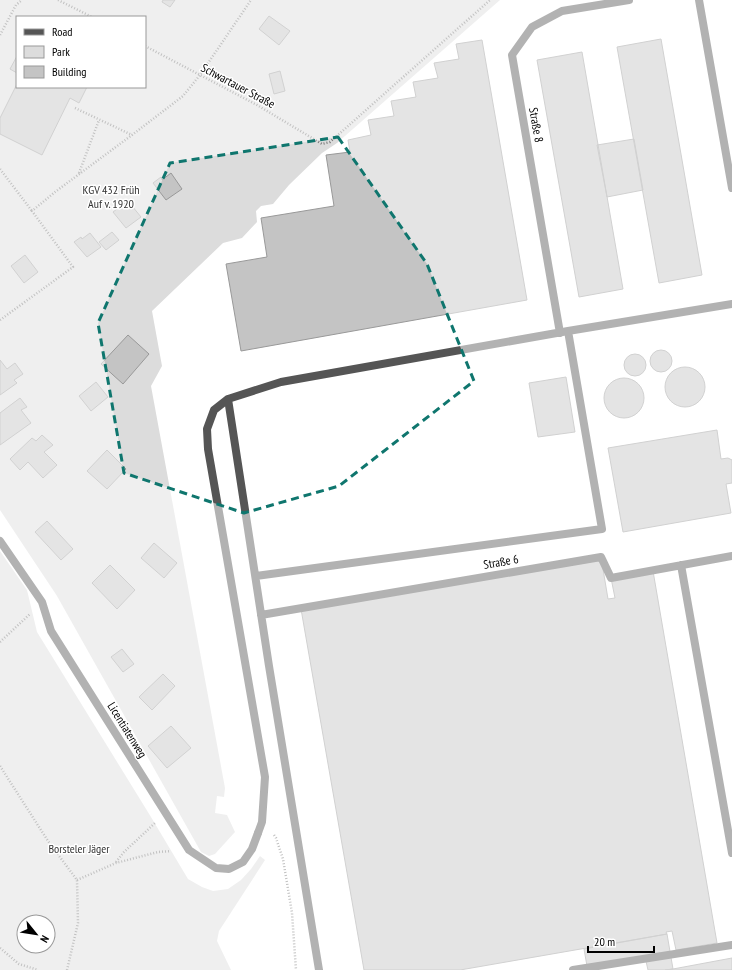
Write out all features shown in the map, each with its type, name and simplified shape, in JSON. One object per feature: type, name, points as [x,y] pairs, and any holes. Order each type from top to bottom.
[{"type":"street","name":"Straße 8","points":[[560,333],[512,55],[532,27],[562,11],[629,0]]},
{"type":"street","points":[[699,0],[732,188]]},
{"type":"street","points":[[319,970],[261,615],[228,399],[281,382],[568,331],[732,304]]},
{"type":"street","points":[[256,576],[602,529],[568,331]]},
{"type":"street","name":"Licentiatenweg","points":[[0,541],[42,602],[50,631],[189,850],[216,868],[229,869],[243,862],[252,849],[262,822],[265,777],[208,449],[207,429],[214,410],[228,399]]},
{"type":"street","name":"Straße 6","points":[[261,615],[601,557],[611,578],[732,556]]},
{"type":"street","points":[[681,565],[732,853]]},
{"type":"street","points":[[573,970],[732,945]]},
{"type":"path","points":[[0,35],[16,5],[22,0]]},
{"type":"path","points":[[58,0],[90,16]]},
{"type":"path","points":[[32,211],[183,96],[200,75],[251,0]]},
{"type":"path","name":"Schwartauer Straße","points":[[146,47],[257,105],[322,144],[330,142],[490,0]]},
{"type":"path","points":[[75,108],[132,135]]},
{"type":"path","points":[[78,175],[99,120]]},
{"type":"path","points":[[0,169],[73,268],[0,320]]},
{"type":"path","points":[[0,642],[42,602]]},
{"type":"path","points":[[0,766],[48,840],[77,880],[78,923],[66,970]]},
{"type":"path","points":[[116,862],[129,846],[166,813]]},
{"type":"path","points":[[262,822],[270,828],[276,838],[282,859],[292,913],[296,970]]},
{"type":"path","points":[[77,880],[116,862],[158,852],[189,850]]},
{"type":"path","points":[[0,948],[19,964],[38,970]]},
{"type":"highlighted area","points":[[338,137],[427,264],[474,381],[339,486],[244,513],[124,473],[98,323],[170,163]]},
{"type":"green space","name":"KGV 432 Früh Auf v. 1920","points":[[0,0],[500,0],[337,143],[322,153],[289,185],[273,204],[261,206],[256,211],[257,222],[242,238],[223,243],[152,311],[162,366],[151,386],[225,788],[224,797],[217,796],[215,813],[227,815],[235,832],[215,854],[209,856],[201,852],[57,596],[0,510]]},
{"type":"green space","name":"Borsteler Jäger","points":[[0,551],[27,590],[37,632],[188,879],[213,891],[228,889],[241,880],[260,856],[265,860],[219,931],[217,941],[231,970],[0,970]]},
{"type":"building","points":[[163,0],[175,0],[170,7],[162,2]]},
{"type":"building","points":[[269,16],[290,31],[279,45],[259,29]]},
{"type":"building","points":[[661,39],[702,275],[659,283],[617,47]]},
{"type":"building","points":[[482,40],[527,300],[241,351],[226,264],[267,257],[261,218],[334,206],[326,155],[350,152],[348,140],[371,135],[368,120],[394,116],[391,101],[416,97],[413,82],[438,78],[434,63],[459,59],[456,44]]},
{"type":"building","points":[[582,52],[623,289],[579,297],[537,60]]},
{"type":"building","points":[[16,58],[16,72],[10,69]]},
{"type":"building","points":[[280,71],[285,91],[274,94],[269,74]]},
{"type":"building","points":[[16,86],[16,88],[86,88],[79,103],[70,98],[42,155],[0,134],[0,118]]},
{"type":"building","points":[[634,139],[643,190],[607,197],[597,145]]},
{"type":"building","points":[[171,173],[182,189],[166,200],[153,183],[161,177],[162,180]]},
{"type":"building","points":[[128,201],[141,217],[126,228],[113,212]]},
{"type":"building","points":[[112,232],[119,240],[106,250],[99,242]]},
{"type":"building","points":[[90,233],[101,247],[87,257],[74,242],[81,237],[82,239]]},
{"type":"building","points":[[25,255],[38,272],[24,283],[11,266]]},
{"type":"building","points":[[128,335],[149,354],[123,384],[101,364]]},
{"type":"building","points":[[661,350],[669,353],[672,361],[669,369],[661,372],[653,369],[650,361],[653,353]]},
{"type":"building","points":[[635,354],[643,357],[646,365],[643,373],[635,376],[627,373],[624,365],[627,357]]},
{"type":"building","points":[[0,360],[7,369],[15,363],[23,374],[14,380],[17,383],[0,395]]},
{"type":"building","points":[[689,367],[696,370],[702,376],[705,387],[704,395],[696,404],[689,407],[681,407],[674,404],[666,395],[665,383],[668,376],[677,368]]},
{"type":"building","points":[[566,377],[575,432],[538,437],[529,383]]},
{"type":"building","points":[[628,378],[635,381],[641,387],[644,398],[643,406],[635,415],[628,418],[620,418],[613,415],[605,406],[604,394],[607,387],[616,379]]},
{"type":"building","points":[[96,382],[108,397],[91,411],[79,396]]},
{"type":"building","points":[[20,398],[27,407],[21,410],[31,423],[0,445],[0,413]]},
{"type":"building","points":[[717,430],[721,459],[728,458],[732,460],[732,483],[726,484],[731,513],[623,532],[608,448]]},
{"type":"building","points":[[42,435],[53,445],[44,452],[57,465],[43,478],[28,462],[20,470],[10,459],[32,438],[36,441]]},
{"type":"building","points":[[107,450],[126,469],[107,489],[87,471]]},
{"type":"building","points":[[47,521],[73,549],[61,560],[35,532]]},
{"type":"building","points":[[154,543],[177,563],[164,578],[141,558]]},
{"type":"building","points":[[601,557],[608,599],[615,598],[611,578],[653,571],[717,943],[676,950],[672,931],[666,932],[667,934],[460,970],[364,970],[301,609]]},
{"type":"building","points":[[110,565],[135,590],[117,609],[92,583]]},
{"type":"building","points":[[122,649],[134,664],[123,672],[111,657]]},
{"type":"building","points":[[163,674],[175,686],[152,710],[139,697]]},
{"type":"building","points":[[171,726],[191,748],[167,768],[148,746]]},
{"type":"building","points":[[667,934],[673,969],[648,970],[645,957],[587,966],[584,949]]},
{"type":"building","points":[[732,958],[732,970],[665,970],[673,969]]}]
